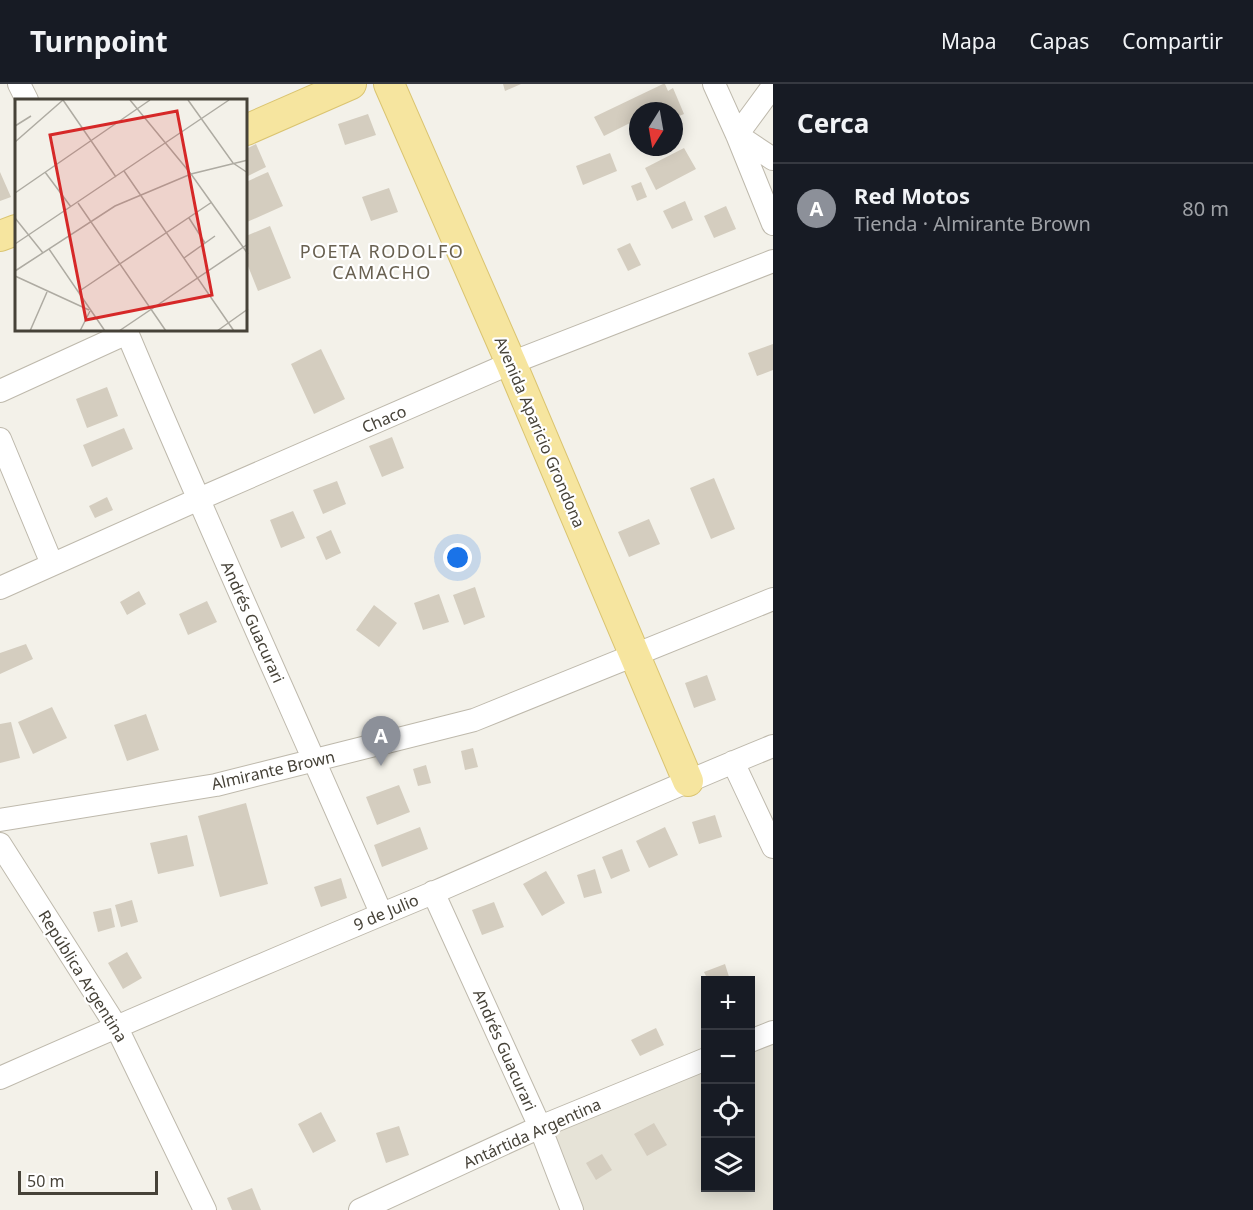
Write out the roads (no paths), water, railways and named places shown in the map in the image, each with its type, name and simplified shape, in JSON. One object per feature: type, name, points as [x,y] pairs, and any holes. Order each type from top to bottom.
[{"type":"main road","points":[[248,129],[351,84]]},
{"type":"main road","name":"Avenida Aparicio Grondona","points":[[389,84],[511,363],[688,781]]},
{"type":"main road","points":[[0,236],[15,230]]},
{"type":"street","points":[[19,84],[26,99]]},
{"type":"street","points":[[714,84],[773,224]]},
{"type":"street","points":[[737,135],[773,86]]},
{"type":"street","points":[[737,135],[773,159]]},
{"type":"street","name":"Chaco","points":[[0,588],[511,363],[773,261]]},
{"type":"street","points":[[0,391],[125,332]]},
{"type":"street","name":"Andrés Guacurari","points":[[127,332],[381,913]]},
{"type":"street","points":[[0,439],[52,564]]},
{"type":"street","name":"Almirante Brown","points":[[0,820],[216,785],[474,720],[773,599]]},
{"type":"street","name":"9 de Julio","points":[[0,1078],[116,1026],[773,746]]},
{"type":"street","points":[[733,762],[773,847]]},
{"type":"street","name":"República Argentina","points":[[0,844],[116,1026],[205,1210]]},
{"type":"street","name":"Andrés Guacurari","points":[[434,892],[540,1127],[572,1210]]},
{"type":"street","points":[[755,1039],[773,1032]]},
{"type":"street","name":"Antártida Argentina","points":[[360,1210],[540,1127],[701,1061]]},
{"type":"place","name":"Red Motos","points":[[381,766]]},
{"type":"district","name":"POETA RODOLFO CAMACHO","points":[[382,261]]}]
